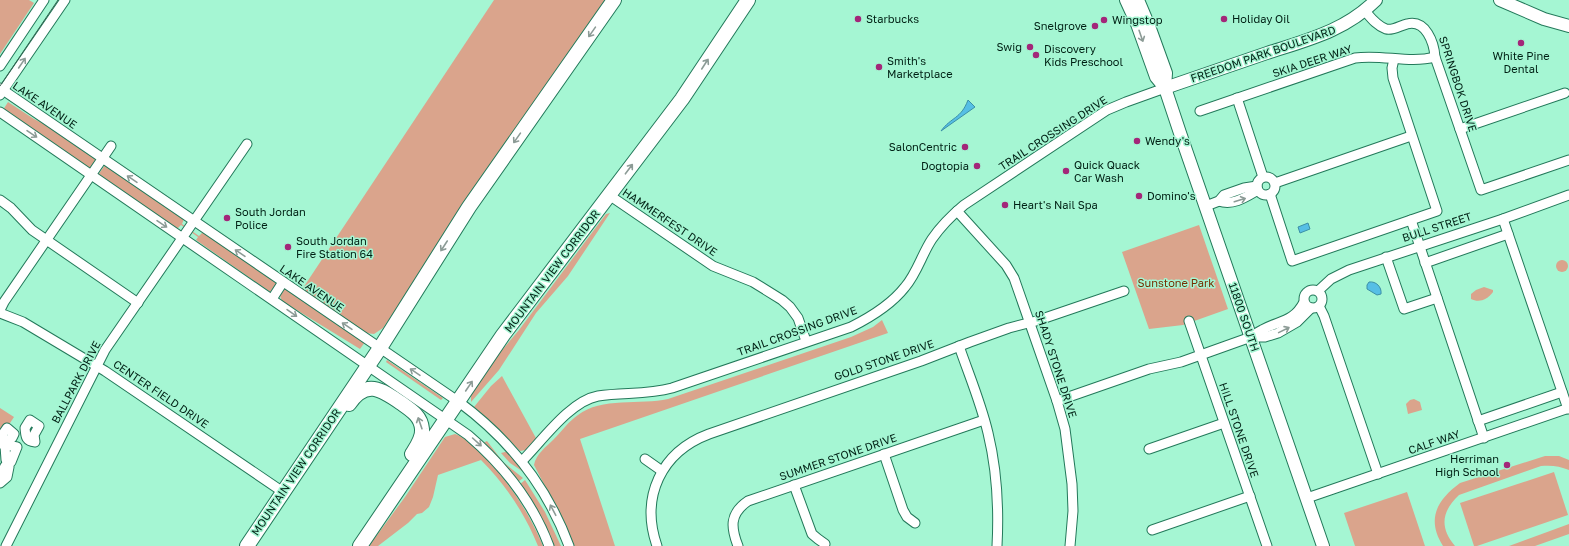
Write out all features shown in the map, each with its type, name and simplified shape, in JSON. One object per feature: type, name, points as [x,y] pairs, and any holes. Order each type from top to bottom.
[{"type":"highway","name":"MOUNTAIN VIEW CORRIDOR","points":[[248,546],[380,348],[469,207],[614,0]]},
{"type":"highway","name":"MOUNTAIN VIEW CORRIDOR","points":[[360,546],[503,336],[682,99],[748,0]]},
{"type":"highway","points":[[248,546],[280,508],[353,399],[363,391],[376,389],[384,391],[414,412],[420,421],[422,430],[419,443],[370,532]]},
{"type":"main road","points":[[1126,0],[1137,24],[1156,77],[1166,88]]},
{"type":"main road","points":[[1138,0],[1166,73],[1166,88]]},
{"type":"main road","name":"FREEDOM PARK BOULEVARD","points":[[1166,88],[1324,34],[1351,21],[1365,11],[1376,0]]},
{"type":"main road","points":[[1500,0],[1544,19],[1569,26]]},
{"type":"main road","name":"11800 SOUTH","points":[[1166,88],[1324,546]]},
{"type":"street","points":[[0,66],[43,0]]},
{"type":"street","points":[[1,91],[65,0]]},
{"type":"street","name":"SPRINGBOK DRIVE","points":[[1365,11],[1376,23],[1387,30],[1398,28],[1408,23],[1421,26],[1431,37],[1435,57],[1481,190],[1569,160]]},
{"type":"street","name":"SKIA DEER WAY","points":[[1200,111],[1355,58],[1368,56],[1425,60],[1435,57]]},
{"type":"street","points":[[1270,194],[1292,261],[1437,211],[1393,78],[1392,68],[1394,59]]},
{"type":"street","name":"TRAIL CROSSING DRIVE","points":[[522,461],[569,412],[578,404],[589,399],[604,395],[653,393],[665,390],[851,326],[869,318],[896,297],[913,277],[933,239],[957,211],[1095,117],[1126,102],[1166,88]]},
{"type":"street","name":"LAKE AVENUE","points":[[1,91],[459,402],[492,428],[522,461],[537,482],[552,508],[569,546]]},
{"type":"street","points":[[1460,129],[1565,93]]},
{"type":"street","points":[[1237,98],[1264,177]]},
{"type":"street","points":[[0,112],[368,365],[477,442],[508,475],[533,511],[549,546]]},
{"type":"street","points":[[1275,183],[1411,136]]},
{"type":"street","name":"BALLPARK DRIVE","points":[[6,546],[105,350],[247,144]]},
{"type":"street","points":[[0,311],[4,302],[111,146]]},
{"type":"street","points":[[1206,206],[1219,201],[1227,204],[1246,198],[1258,188],[1259,181],[1264,177],[1272,178],[1275,183],[1274,191],[1270,194],[1265,195],[1258,188]]},
{"type":"street","name":"HAMMERFEST DRIVE","points":[[609,195],[704,261],[753,282],[782,300],[790,307],[798,318],[806,341]]},
{"type":"street","name":"BULL STREET","points":[[1311,305],[1304,296],[1307,291],[1318,291],[1336,276],[1386,257],[1503,219],[1569,195]]},
{"type":"street","points":[[0,200],[11,208],[32,230],[138,303]]},
{"type":"street","name":"SHADY STONE DRIVE","points":[[957,211],[1012,273],[1031,323],[1065,429],[1071,470],[1073,511],[1070,546]]},
{"type":"street","points":[[1503,219],[1568,409]]},
{"type":"street","points":[[1411,220],[1484,438]]},
{"type":"street","points":[[1425,263],[1508,234]]},
{"type":"street","points":[[1386,257],[1404,309],[1437,298]]},
{"type":"street","points":[[272,299],[283,282]]},
{"type":"street","name":"GOLD STONE DRIVE","points":[[657,546],[652,525],[651,509],[654,492],[662,471],[680,450],[701,437],[1002,331],[1031,323],[1124,291]]},
{"type":"street","points":[[1057,401],[1149,369],[1175,363],[1251,337],[1265,337],[1284,330],[1297,322],[1311,305],[1322,298],[1318,291]]},
{"type":"street","points":[[1311,305],[1324,316],[1378,474]]},
{"type":"street","name":"CENTER FIELD DRIVE","points":[[0,311],[23,322],[96,366],[283,492]]},
{"type":"street","name":"HILL STONE DRIVE","points":[[1189,321],[1267,546]]},
{"type":"street","points":[[959,346],[984,420],[995,476],[998,505],[997,546]]},
{"type":"street","points":[[1478,421],[1562,392]]},
{"type":"street","name":"CALF WAY","points":[[1307,498],[1568,409]]},
{"type":"street","name":"SUMMER STONE DRIVE","points":[[738,546],[733,531],[735,515],[740,507],[752,499],[984,420]]},
{"type":"street","points":[[1149,449],[1224,423]]},
{"type":"street","points":[[0,438],[7,428],[14,434],[12,438],[3,444],[0,444]]},
{"type":"street","points":[[884,454],[904,512],[916,523]]},
{"type":"street","points":[[645,459],[662,471]]},
{"type":"street","points":[[0,476],[5,466],[9,467],[7,477],[0,483]]},
{"type":"street","points":[[794,485],[812,534],[825,544]]},
{"type":"street","points":[[1152,530],[1250,496]]},
{"type":"green space","points":[[0,0],[29,0],[34,3],[0,54]]},
{"type":"green space","points":[[494,0],[610,0],[383,328],[374,334],[366,333],[301,291]]},
{"type":"green space","points":[[8,102],[34,119],[54,129],[96,159],[90,169],[3,110]]},
{"type":"green space","points":[[105,165],[184,219],[182,224],[199,236],[203,232],[276,282],[276,284],[270,292],[196,240],[198,237],[181,225],[177,229],[98,175]]},
{"type":"green space","points":[[610,213],[568,276],[536,313],[499,370],[471,402],[471,395],[497,356],[519,330],[606,214]]},
{"type":"green space","name":"Sunstone Park","points":[[1199,225],[1228,309],[1183,325],[1149,329],[1122,252]]},
{"type":"green space","points":[[1560,260],[1564,260],[1568,266],[1564,272],[1560,272],[1556,268],[1556,264]]},
{"type":"green space","points":[[1484,287],[1493,290],[1493,292],[1483,300],[1477,301],[1471,299],[1471,294]]},
{"type":"green space","points":[[285,288],[365,342],[360,349],[282,301],[280,296]]},
{"type":"green space","points":[[882,320],[888,333],[580,439],[615,546],[574,546],[534,465],[537,457],[542,451],[575,417],[587,409],[598,406],[622,402],[657,401],[668,399],[851,337],[873,327]]},
{"type":"green space","points":[[387,360],[443,398],[441,400],[386,362]]},
{"type":"green space","points":[[502,376],[537,440],[526,450],[520,451],[474,407],[491,386]]},
{"type":"green space","points":[[1414,399],[1420,402],[1422,410],[1408,414],[1406,404],[1410,400]]},
{"type":"green space","points":[[0,408],[14,417],[0,438]]},
{"type":"green space","points":[[455,434],[472,445],[488,460],[507,483],[523,507],[543,546],[538,546],[514,500],[499,479],[481,460],[438,475],[429,507],[422,513],[417,514],[408,523],[378,546],[369,546],[405,497],[445,437]]},
{"type":"green space","points":[[487,441],[503,462],[523,478],[518,482],[483,443]]},
{"type":"green space","points":[[509,451],[524,469],[522,471],[510,463],[501,453]]},
{"type":"green space","points":[[1545,456],[1559,456],[1569,460],[1569,470],[1555,466],[1541,466],[1459,495],[1449,507],[1445,519],[1446,532],[1455,546],[1443,546],[1435,527],[1436,511],[1445,496],[1452,489],[1460,483]]},
{"type":"green space","points":[[1554,472],[1568,515],[1474,546],[1460,503]]},
{"type":"green space","points":[[525,480],[545,512],[561,546],[552,546],[519,485]]},
{"type":"green space","points":[[1407,492],[1425,546],[1355,546],[1344,513]]},
{"type":"green space","points":[[1569,524],[1569,534],[1535,546],[1509,546]]},
{"type":"water","points":[[968,100],[975,107],[941,131],[962,111]]},
{"type":"water","points":[[1308,223],[1310,229],[1300,233],[1298,227]]},
{"type":"water","points":[[1369,282],[1374,282],[1378,285],[1381,289],[1381,294],[1377,295],[1367,289]]},
{"type":"tram line","points":[[0,86],[58,0]]},
{"type":"place","name":"Starbucks","points":[[858,19]]},
{"type":"place","name":"Holiday Oil","points":[[1224,19]]},
{"type":"place","name":"Wingstop","points":[[1104,20]]},
{"type":"place","name":"Snelgrove","points":[[1095,26]]},
{"type":"place","name":"White Pine Dental","points":[[1521,43]]},
{"type":"place","name":"Swig","points":[[1030,47]]},
{"type":"place","name":"Discovery Kids Preschool","points":[[1036,55]]},
{"type":"place","name":"Smith's Marketplace","points":[[879,67]]},
{"type":"place","name":"Wendy's","points":[[1137,141]]},
{"type":"place","name":"SalonCentric","points":[[965,147]]},
{"type":"place","name":"Dogtopia","points":[[977,166]]},
{"type":"place","name":"Quick Quack Car Wash","points":[[1066,171]]},
{"type":"place","name":"Domino's","points":[[1139,196]]},
{"type":"place","name":"Heart's Nail Spa","points":[[1005,205]]},
{"type":"place","name":"South Jordan Police","points":[[227,218]]},
{"type":"place","name":"South Jordan Fire Station 64","points":[[288,247]]},
{"type":"place","name":"Herriman High School","points":[[1507,465]]}]
